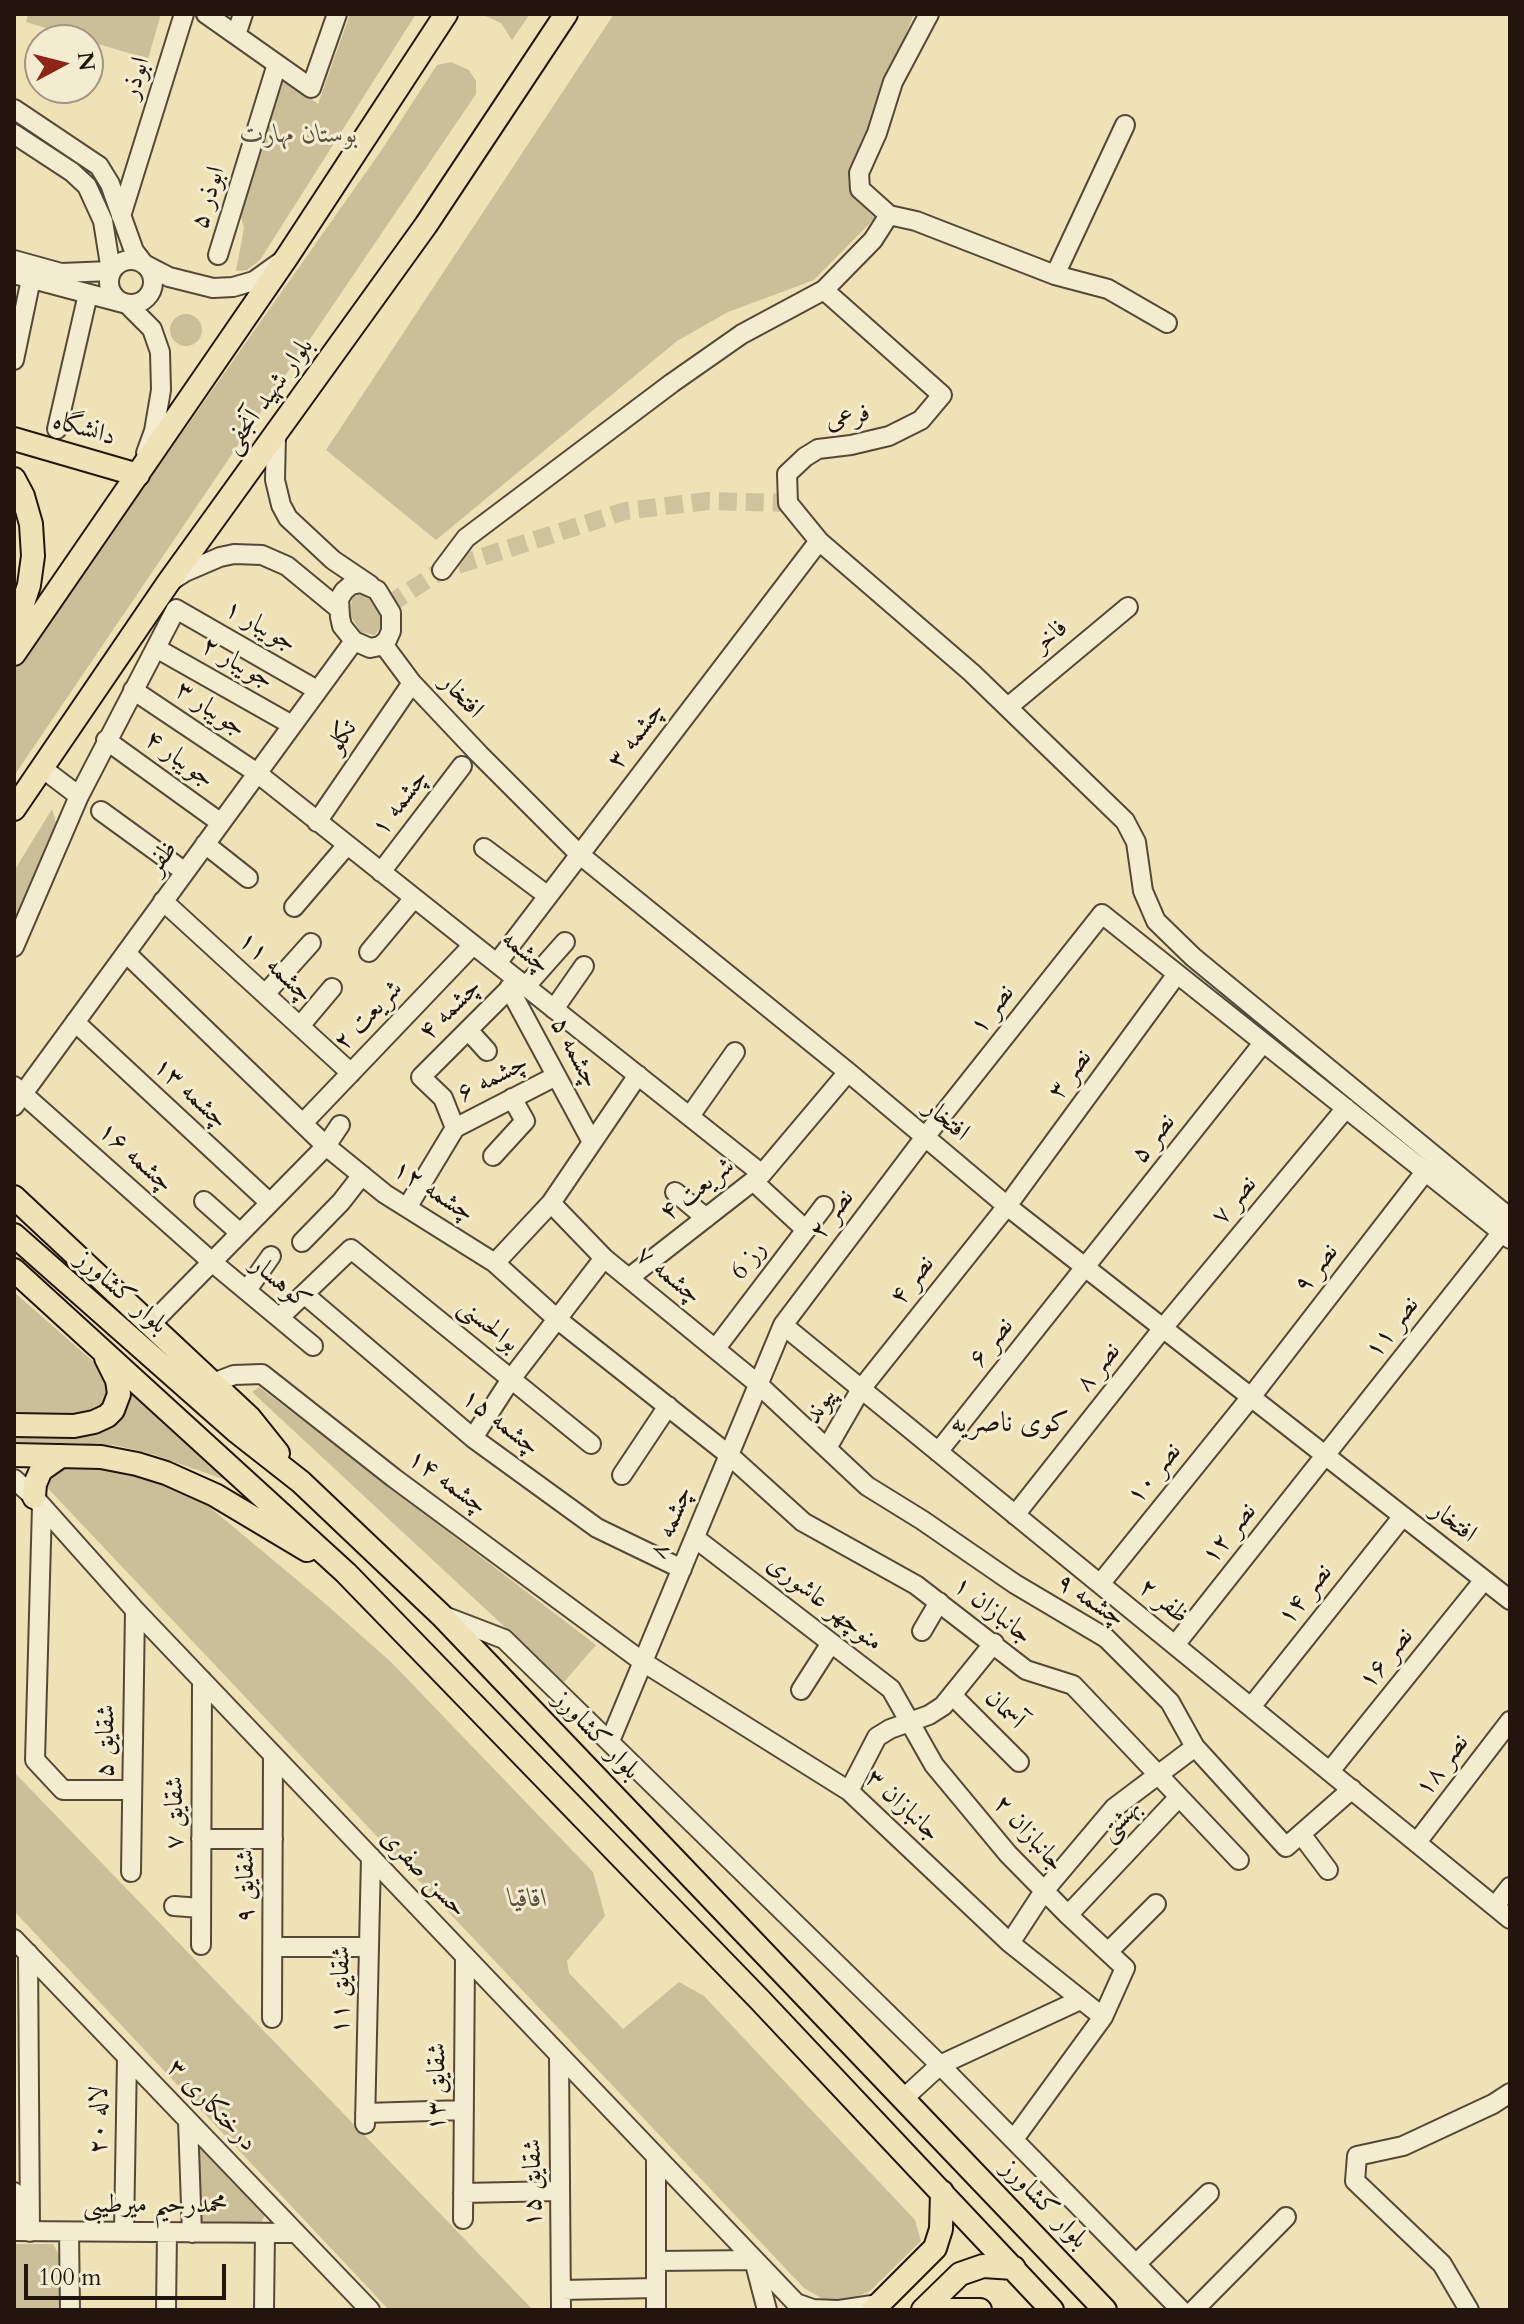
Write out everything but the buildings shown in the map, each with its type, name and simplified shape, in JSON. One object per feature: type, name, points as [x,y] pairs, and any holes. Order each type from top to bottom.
[{"type":"main road","points":[[14,654],[287,257],[446,14]]},
{"type":"main road","name":"بلوار شهید آنجفی","points":[[14,809],[168,583],[426,225],[566,14]]},
{"type":"main road","name":"دانشگاه","points":[[14,439],[138,475]]},
{"type":"main road","points":[[14,479],[23,496],[31,524],[33,556],[29,585],[14,631]]},
{"type":"main road","points":[[14,1197],[250,1418],[301,1482]]},
{"type":"main road","name":"بلوار کشاورز","points":[[14,1235],[236,1431],[301,1482],[441,1615],[1105,2310]]},
{"type":"main road","name":"بلوار کشاورز","points":[[14,1270],[346,1573],[759,1999],[1052,2310]]},
{"type":"main road","points":[[14,1425],[74,1426],[107,1416],[119,1394],[114,1370],[102,1350]]},
{"type":"main road","points":[[14,1455],[120,1460],[166,1473],[215,1495],[346,1573]]},
{"type":"main road","points":[[38,1502],[35,1484],[41,1470],[61,1456]]},
{"type":"main road","points":[[876,2307],[935,2248],[941,2229],[942,2192]]},
{"type":"main road","points":[[935,2248],[960,2274]]},
{"type":"main road","points":[[923,2310],[960,2274],[983,2266],[1014,2268]]},
{"type":"main road","points":[[952,2310],[980,2310]]},
{"type":"street","name":"ابوذر","points":[[121,216],[184,14]]},
{"type":"street","points":[[206,14],[311,88],[337,14]]},
{"type":"street","points":[[236,35],[243,14]]},
{"type":"street","points":[[929,14],[893,82],[877,133],[859,173],[860,189],[889,215],[916,221],[1055,275],[1108,289],[1167,323]]},
{"type":"street","name":"ابوذر ۵","points":[[218,255],[277,64]]},
{"type":"street","points":[[14,109],[75,149],[104,174],[134,251],[153,281],[150,293],[140,302],[127,304],[22,277],[14,360]]},
{"type":"street","points":[[1055,275],[1125,125]]},
{"type":"street","points":[[14,134],[72,172],[87,186],[103,221],[111,291],[152,329],[160,352],[161,390],[154,431],[138,475]]},
{"type":"street","points":[[104,174],[139,157]]},
{"type":"street","points":[[442,570],[466,538],[672,383],[742,334],[824,290],[873,240],[889,215]]},
{"type":"street","points":[[14,260],[61,273],[111,271],[122,261],[137,260],[169,277],[213,288],[254,281],[287,257]]},
{"type":"street","name":"فرعی","points":[[819,541],[788,503],[787,474],[818,449],[889,436],[921,420],[942,395],[824,290]]},
{"type":"street","points":[[57,429],[88,294]]},
{"type":"street","points":[[276,435],[275,480],[281,505],[288,518],[333,560],[370,585],[384,597],[391,613],[391,631],[383,644],[370,648],[354,641],[342,626],[338,608],[344,591],[351,585],[370,585]]},
{"type":"street","points":[[819,541],[1008,707],[1125,821],[1136,842],[1143,891],[1156,921],[1193,957],[1507,1230]]},
{"type":"street","name":"چشمه ۳","points":[[497,963],[819,541]]},
{"type":"street","points":[[168,583],[220,557],[262,555],[287,566],[338,608]]},
{"type":"street","name":"فاخر","points":[[1008,707],[1128,607]]},
{"type":"street","name":"جویبار ۱","points":[[156,648],[176,609],[317,690]]},
{"type":"street","name":"ظفر","points":[[17,1095],[75,1022],[354,641]]},
{"type":"street","name":"افتخار","points":[[383,644],[412,683],[579,854],[848,1072],[1007,1206],[1510,1600]]},
{"type":"street","points":[[14,947],[79,796],[156,648]]},
{"type":"street","name":"جویبار ۲","points":[[156,648],[292,725]]},
{"type":"street","name":"تکلو","points":[[317,822],[412,683]]},
{"type":"street","name":"جویبار ۳","points":[[133,690],[257,773]]},
{"type":"street","name":"جویبار ۴","points":[[106,740],[221,823]]},
{"type":"street","name":"چشمه ۱","points":[[381,872],[462,766]]},
{"type":"street","points":[[42,768],[79,796]]},
{"type":"street","name":"چشمه","points":[[257,773],[497,963],[518,985],[554,1009],[690,1116],[757,1177],[806,1230]]},
{"type":"street","points":[[101,811],[185,872]]},
{"type":"street","points":[[205,844],[248,878]]},
{"type":"street","points":[[294,907],[347,845]]},
{"type":"street","points":[[484,848],[548,896]]},
{"type":"street","points":[[369,952],[414,898]]},
{"type":"street","name":"چشمه ۱۱","points":[[163,901],[351,1073]]},
{"type":"street","name":"نصر ۱","points":[[925,1137],[1102,914],[1177,974]]},
{"type":"street","name":"چشمه ۴","points":[[455,1128],[443,1098],[421,1077],[565,942]]},
{"type":"street","points":[[266,993],[311,943]]},
{"type":"street","name":"شریعت ۲","points":[[303,1123],[473,945]]},
{"type":"street","name":"چشمه ۱۲","points":[[126,953],[326,1146],[385,1194],[495,1263],[557,1319],[729,1455]]},
{"type":"street","points":[[554,1009],[584,966]]},
{"type":"street","points":[[1177,974],[1425,1172],[1507,1230]]},
{"type":"street","name":"نصر ۳","points":[[1007,1206],[1177,974]]},
{"type":"street","name":"چشمه ۵","points":[[518,985],[556,1076],[592,1142]]},
{"type":"street","points":[[300,1026],[332,988]]},
{"type":"street","name":"چشمه ۱۳","points":[[75,1022],[270,1203]]},
{"type":"street","points":[[468,1030],[487,1051]]},
{"type":"street","name":"نصر ۵","points":[[1086,1268],[1263,1043]]},
{"type":"street","points":[[690,1116],[735,1052]]},
{"type":"street","points":[[757,1177],[848,1072]]},
{"type":"street","points":[[495,1263],[551,1203],[638,1075]]},
{"type":"street","name":"چشمه ۶","points":[[455,1128],[556,1076]]},
{"type":"street","name":"چشمه ۱۶","points":[[17,1095],[105,1166],[212,1262]]},
{"type":"street","points":[[493,1156],[525,1121],[512,1098]]},
{"type":"street","name":"نصر ۷","points":[[1163,1328],[1346,1108]]},
{"type":"street","points":[[150,1325],[326,1146],[340,1125]]},
{"type":"street","points":[[408,1206],[455,1128]]},
{"type":"street","name":"نصر ۲","points":[[783,1325],[925,1137]]},
{"type":"street","points":[[92,1180],[105,1166]]},
{"type":"street","name":"نصر ۹","points":[[1251,1397],[1425,1172]]},
{"type":"street","points":[[302,1242],[362,1175]]},
{"type":"street","name":"شریعت ۴","points":[[630,1277],[757,1177]]},
{"type":"street","points":[[675,1192],[706,1218]]},
{"type":"street","points":[[204,1201],[240,1233]]},
{"type":"street","name":"چشمه ۷","points":[[551,1203],[604,1258],[758,1384]]},
{"type":"street","name":"رز 6","points":[[716,1348],[824,1206]]},
{"type":"street","name":"نصر ۴","points":[[861,1389],[1007,1206]]},
{"type":"street","name":"نصر ۱۱","points":[[1326,1456],[1507,1230]]},
{"type":"street","name":"بوالحسنی","points":[[304,1294],[351,1249],[591,1444]]},
{"type":"street","points":[[247,1290],[271,1256]]},
{"type":"street","points":[[473,1438],[511,1379],[604,1258]]},
{"type":"street","name":"کوهسار","points":[[212,1262],[313,1346]]},
{"type":"street","name":"نصر ۶","points":[[938,1452],[1086,1268]]},
{"type":"street","points":[[280,1317],[304,1294]]},
{"type":"street","name":"چشمه ۱۵","points":[[304,1294],[473,1438],[597,1528],[682,1569]]},
{"type":"street","name":"چشمه ۸","points":[[610,1741],[783,1325]]},
{"type":"street","name":"ظفر ۲","points":[[783,1325],[1503,1912]]},
{"type":"street","name":"نصر ۸","points":[[1015,1515],[1163,1328]]},
{"type":"street","name":"چشمه ۱۴","points":[[213,1383],[234,1375],[262,1374],[394,1478],[643,1662]]},
{"type":"street","name":"چشمه ۹","points":[[758,1384],[867,1486],[1015,1584],[1106,1638],[1170,1702],[1195,1747],[1286,1847],[1301,1834]]},
{"type":"street","name":"پیوند","points":[[827,1448],[861,1389]]},
{"type":"street","name":"نصر ۱۰","points":[[1100,1584],[1251,1397]]},
{"type":"street","points":[[622,1475],[668,1406]]},
{"type":"street","name":"جانبازان ۱","points":[[729,1455],[803,1522],[916,1585],[1026,1670],[1073,1685],[1239,1860]]},
{"type":"street","name":"نصر ۱۲","points":[[1175,1645],[1326,1456]]},
{"type":"street","name":"حسن صفری","points":[[14,1479],[796,2307]]},
{"type":"street","points":[[38,1502],[35,1760],[63,1790],[132,1790]]},
{"type":"street","name":"نصر ۱۴","points":[[1251,1707],[1403,1516]]},
{"type":"street","name":"منوچهر عاشوری","points":[[695,1538],[891,1689],[910,1722]]},
{"type":"street","name":"نصر ۱۶","points":[[1330,1771],[1484,1580]]},
{"type":"street","points":[[922,1631],[939,1602]]},
{"type":"street","name":"شقایق ۵","points":[[131,1872],[135,1610]]},
{"type":"street","points":[[441,1615],[504,1639],[940,2065],[1181,2310]]},
{"type":"street","points":[[801,1690],[831,1643]]},
{"type":"street","points":[[849,1791],[877,1737],[943,1706],[994,1643]]},
{"type":"street","name":"جانبازان ۳","points":[[643,1662],[849,1791],[1010,1943],[1103,2017]]},
{"type":"street","name":"شقایق ۷","points":[[201,1945],[202,1680]]},
{"type":"street","name":"آسمان","points":[[952,1695],[1019,1762]]},
{"type":"street","name":"نصر ۱۸","points":[[1417,1842],[1510,1721]]},
{"type":"street","name":"جانبازان ۲","points":[[910,1722],[934,1765],[1008,1854],[1125,1968],[1103,2017]]},
{"type":"street","points":[[1010,1943],[1044,1891],[1114,1808],[1195,1747]]},
{"type":"street","name":"شقایق ۹","points":[[272,2018],[273,1755]]},
{"type":"street","points":[[1328,1870],[1301,1834],[1352,1789]]},
{"type":"street","name":"بهشتی","points":[[1068,1915],[1179,1797]]},
{"type":"street","points":[[201,1839],[273,1839]]},
{"type":"street","name":"شقایق ۱۱","points":[[371,1857],[365,2118],[464,2110]]},
{"type":"street","points":[[1503,1912],[1510,1887]]},
{"type":"street","points":[[1108,1952],[1156,1904]]},
{"type":"street","points":[[174,1906],[201,1908]]},
{"type":"street","name":"درختکاری ۳","points":[[14,1939],[367,2308]]},
{"type":"street","points":[[273,1947],[369,1947]]},
{"type":"street","points":[[22,2232],[22,2112],[28,1953]]},
{"type":"street","name":"شقایق ۱۳","points":[[463,2219],[465,1956]]},
{"type":"street","points":[[904,2098],[940,2065],[1080,2000]]},
{"type":"street","points":[[1014,2139],[1103,2017]]},
{"type":"street","name":"شقایق ۱۵","points":[[559,2055],[561,2310]]},
{"type":"street","name":"لاله ۲۰","points":[[124,2232],[127,2057]]},
{"type":"street","points":[[1469,2310],[1442,2264],[1355,2181],[1357,2156],[1403,2146],[1510,2093]]},
{"type":"street","points":[[188,2121],[192,2233]]},
{"type":"street","points":[[656,2156],[656,2310]]},
{"type":"street","points":[[463,2193],[560,2191]]},
{"type":"street","points":[[14,2192],[22,2232]]},
{"type":"street","points":[[1136,2264],[1209,2193]]},
{"type":"street","points":[[1194,2310],[1286,2217]]},
{"type":"street","name":"محمدرحیم میرطیبی","points":[[22,2232],[296,2233]]},
{"type":"street","points":[[69,2232],[70,2310]]},
{"type":"street","points":[[166,2310],[167,2232]]},
{"type":"street","points":[[264,2310],[265,2233]]},
{"type":"street","points":[[656,2261],[754,2260],[767,2310]]},
{"type":"street","points":[[561,2290],[656,2288]]},
{"type":"street","points":[[796,2307],[838,2310],[876,2307]]},
{"type":"green space","points":[[28,14],[161,14],[148,59],[104,46],[104,24],[26,22]]},
{"type":"green space","name":"بوستان مهارت","points":[[350,14],[416,14],[260,260],[247,270],[236,271],[244,228],[240,213],[282,78],[318,104]]},
{"type":"green space","points":[[481,14],[530,14],[512,40],[501,23]]},
{"type":"green space","points":[[614,14],[914,14],[850,171],[852,194],[875,218],[814,280],[728,312],[677,341],[436,540],[326,450]]},
{"type":"green space","points":[[451,62],[469,70],[476,81],[476,94],[14,776],[14,671],[381,151],[437,65]]},
{"type":"green space","points":[[186,314],[197,319],[202,330],[197,341],[186,346],[175,341],[170,330],[175,319]]},
{"type":"green space","points":[[360,594],[370,599],[380,616],[380,628],[375,635],[361,632],[350,615],[352,598]]},
{"type":"green space","points":[[52,809],[57,826],[14,925],[14,871]]},
{"type":"green space","points":[[14,1292],[96,1364],[107,1378],[111,1392],[107,1405],[79,1417],[14,1415]]},
{"type":"green space","points":[[129,1386],[237,1484],[152,1454],[114,1445],[59,1443],[15,1449],[14,1434],[75,1437],[105,1429],[122,1417],[128,1404]]},
{"type":"green space","points":[[259,1387],[596,1645],[564,1682],[252,1392]]},
{"type":"green space","name":"اقاقیا","points":[[58,1470],[125,1471],[186,1490],[321,1600],[391,1662],[593,1872],[605,1916],[567,1961],[569,1973],[623,2029],[679,1982],[704,1996],[915,2220],[921,2241],[870,2291],[861,2295],[823,2299],[804,2288],[40,1480]]},
{"type":"green space","points":[[14,1772],[533,2310],[389,2310],[14,1911]]},
{"type":"green space","points":[[199,2142],[265,2215],[260,2225],[199,2226]]},
{"type":"green space","points":[[14,2244],[53,2244],[60,2257],[60,2310],[14,2310]]},
{"type":"tunnel","points":[[388,605],[442,570],[625,511],[708,501],[788,503]]},
{"type":"district","name":"کوی ناصریه","points":[[1010,1425]]}]
